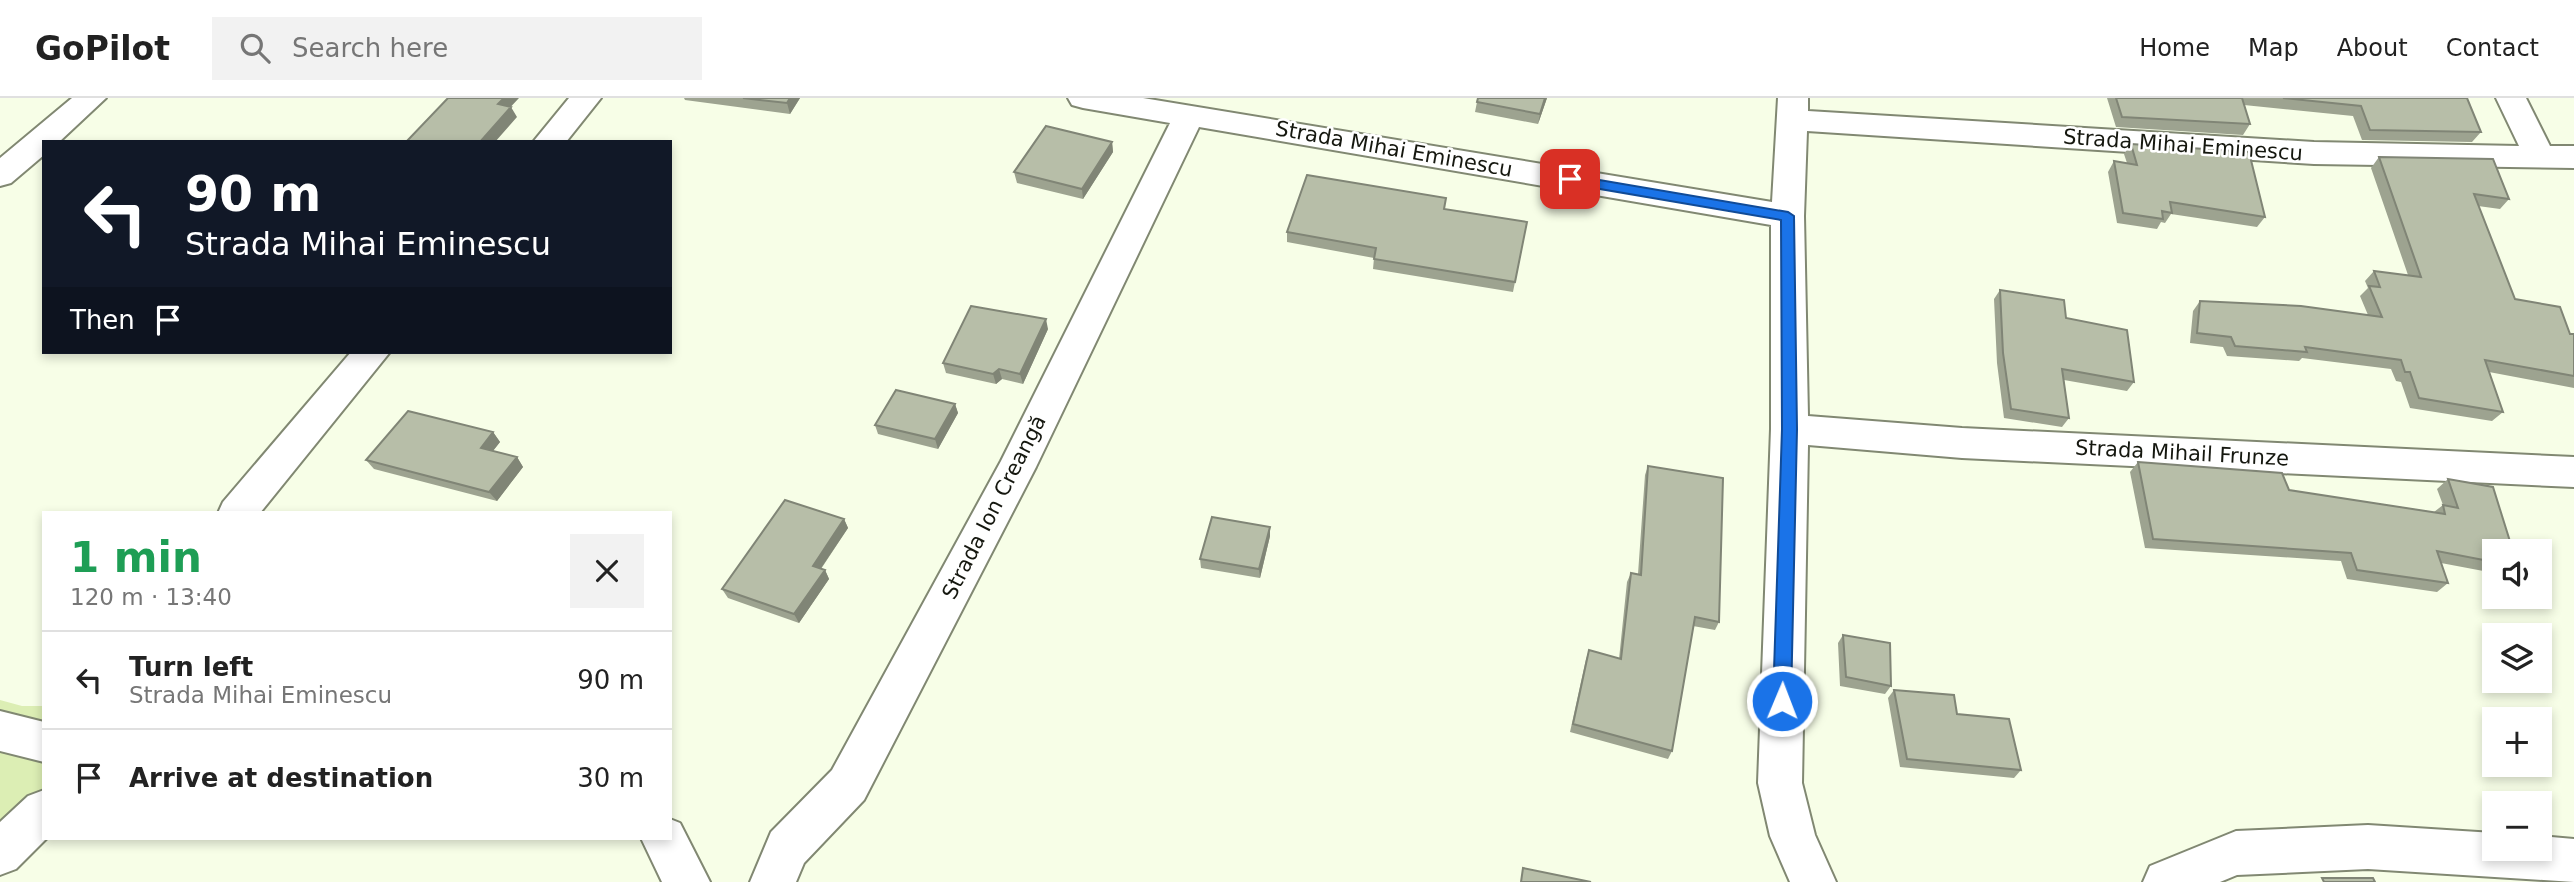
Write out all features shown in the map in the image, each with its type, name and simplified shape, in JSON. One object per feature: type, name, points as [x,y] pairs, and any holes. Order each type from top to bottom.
[{"type":"street","points":[[0,175],[91,98]]},
{"type":"street","points":[[551,140],[586,98]]},
{"type":"street","points":[[2511,98],[2539,155]]},
{"type":"street","name":"Strada Mihai Eminescu","points":[[1092,99],[1788,216]]},
{"type":"street","points":[[1793,109],[1788,216],[1790,429],[1780,783],[1793,836],[1813,882]]},
{"type":"street","name":"Strada Mihai Eminescu","points":[[1793,109],[2314,153],[2574,157]]},
{"type":"street","name":"Strada Ion Creangă","points":[[773,882],[787,848],[848,785],[1017,467],[1189,115]]},
{"type":"street","points":[[239,511],[370,354]]},
{"type":"street","name":"Strada Mihail Frunze","points":[[1790,429],[1962,443],[2574,472]]},
{"type":"street","points":[[0,731],[42,742]]},
{"type":"street","points":[[0,853],[42,813]]},
{"type":"street","points":[[665,840],[687,882]]},
{"type":"street","points":[[2166,882],[2236,853],[2368,846],[2574,861]]},
{"type":"green space","points":[[0,700],[22,706],[42,706],[42,839],[0,877]]},
{"type":"building","points":[[448,98],[504,98],[498,104],[511,107],[482,140],[408,140]]},
{"type":"building","points":[[743,98],[790,98],[787,103]]},
{"type":"building","points":[[1478,98],[1545,98],[1540,114],[1477,102]]},
{"type":"building","points":[[2116,98],[2242,98],[2250,124],[2122,117]]},
{"type":"building","points":[[2283,98],[2467,98],[2481,132],[2370,130],[2361,106]]},
{"type":"building","points":[[1046,126],[1112,142],[1082,189],[1014,172]]},
{"type":"building","points":[[2131,144],[2249,152],[2265,217],[2170,202],[2172,213],[2162,211],[2163,219],[2123,213],[2114,161],[2137,165]]},
{"type":"building","points":[[2379,157],[2493,159],[2509,199],[2474,194],[2515,299],[2560,307],[2570,334],[2574,334],[2574,376],[2485,360],[2503,412],[2419,398],[2410,372],[2405,372],[2401,360],[2305,347],[2307,352],[2235,346],[2231,337],[2197,333],[2200,301],[2301,306],[2382,317],[2369,286],[2380,287],[2374,271],[2421,277]]},
{"type":"building","points":[[1307,175],[1446,198],[1444,209],[1527,222],[1515,282],[1374,259],[1376,248],[1287,232]]},
{"type":"building","points":[[2000,290],[2064,300],[2066,318],[2127,330],[2134,382],[2062,369],[2069,418],[2011,409],[2003,353]]},
{"type":"building","points":[[971,306],[1046,319],[1020,374],[999,369],[993,374],[943,363]]},
{"type":"building","points":[[896,390],[955,404],[935,439],[875,425]]},
{"type":"building","points":[[408,411],[493,432],[481,448],[517,457],[489,492],[366,460]]},
{"type":"building","points":[[2138,462],[2282,473],[2289,490],[2445,514],[2443,505],[2458,508],[2448,479],[2493,487],[2509,539],[2482,539],[2482,560],[2437,551],[2448,583],[2357,570],[2351,553],[2153,539]]},
{"type":"building","points":[[1648,466],[1723,478],[1719,622],[1695,617],[1672,751],[1573,724],[1589,650],[1621,659],[1631,573],[1641,575]]},
{"type":"building","points":[[785,500],[844,519],[813,566],[825,570],[794,614],[722,589]]},
{"type":"building","points":[[1212,517],[1270,527],[1259,569],[1200,559]]},
{"type":"building","points":[[1843,635],[1890,643],[1891,686],[1846,677]]},
{"type":"building","points":[[1894,690],[1954,695],[1957,714],[2009,719],[2021,770],[1907,759]]},
{"type":"building","points":[[1523,868],[1591,882],[1521,882]]},
{"type":"building","points":[[2322,878],[2373,878],[2375,882],[2324,882]]},
{"type":"route","points":[[1570,179],[1788,216],[1790,429],[1782,701]]}]
